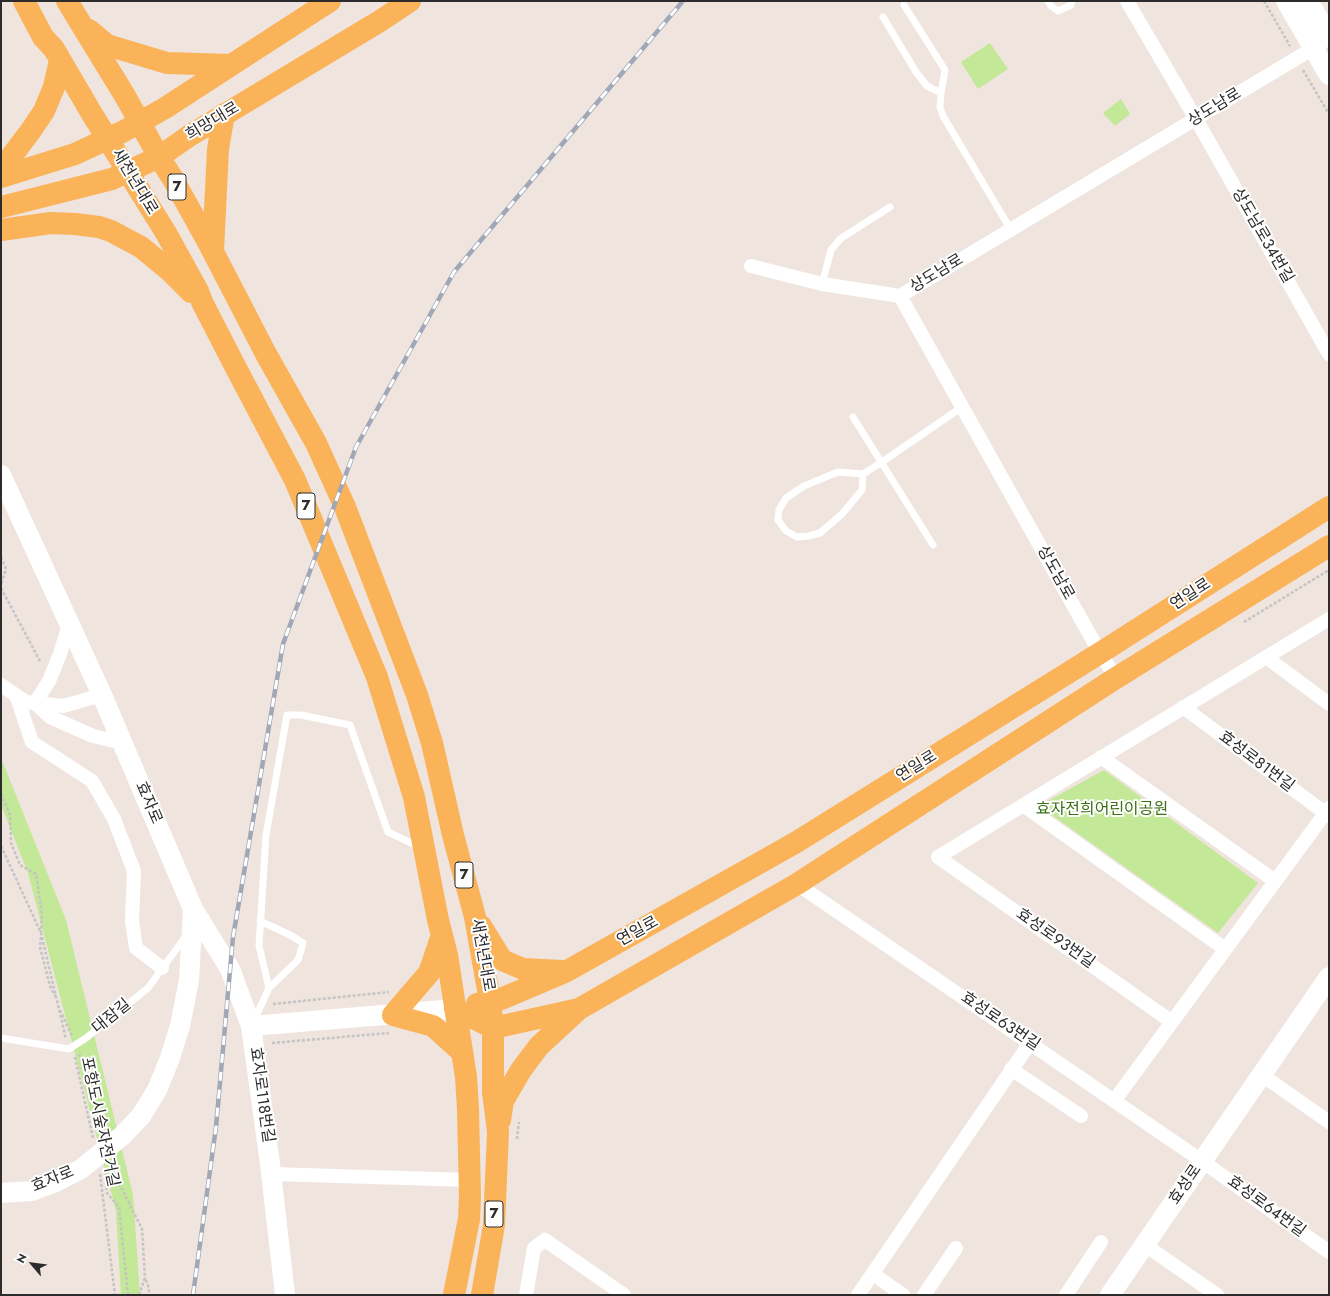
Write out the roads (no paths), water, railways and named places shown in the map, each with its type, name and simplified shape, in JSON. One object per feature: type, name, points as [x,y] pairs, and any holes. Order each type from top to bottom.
[{"type":"main road","name":"새천년대로","points":[[24,1],[43,37],[54,49],[92,114],[104,141],[122,174],[176,251],[295,480],[377,677],[414,797],[424,848]]},
{"type":"main road","name":"7","points":[[67,1],[126,96],[213,252]]},
{"type":"main road","points":[[1,172],[75,154],[104,141],[165,108],[330,1]]},
{"type":"main road","name":"희망대로","points":[[1,207],[79,187],[122,174],[159,157],[224,114],[380,21],[410,1]]},
{"type":"main road","points":[[81,23],[107,45],[167,63],[231,65]]},
{"type":"main road","points":[[1,172],[44,111],[54,87],[60,60]]},
{"type":"main road","points":[[213,252],[218,149],[224,114]]},
{"type":"main road","points":[[1,172],[70,144],[104,141]]},
{"type":"main road","points":[[1,234],[94,190],[122,174]]},
{"type":"main road","points":[[47,211],[111,219],[140,231],[176,251]]},
{"type":"main road","points":[[1,230],[51,223],[99,227],[111,231],[141,247],[170,271],[202,302]]},
{"type":"main road","name":"새천년대로","points":[[213,252],[266,354],[316,443],[345,507],[417,695],[432,743],[453,835],[475,917],[490,1002],[493,1028],[493,1092],[507,1137],[482,1295]]},
{"type":"main road","name":"연일로","points":[[454,1009],[501,999],[567,971],[795,843],[1100,653],[1329,507]]},
{"type":"main road","name":"연일로","points":[[493,1028],[579,1009],[798,884],[1116,678],[1329,546]]},
{"type":"main road","name":"7","points":[[424,848],[438,920],[447,955],[454,1009],[462,1052],[468,1109],[470,1180],[469,1219],[454,1295]]},
{"type":"main road","points":[[475,917],[502,960],[523,969],[567,971]]},
{"type":"main road","points":[[391,1024],[414,990],[429,973],[442,935]]},
{"type":"main road","points":[[454,1009],[493,1028]]},
{"type":"main road","points":[[507,1137],[504,1101],[521,1070],[539,1046],[579,1009]]},
{"type":"main road","points":[[391,1024],[433,1026],[462,1052]]},
{"type":"street","name":"상도남로34번길","points":[[1127,1],[1196,119],[1329,354]]},
{"type":"street","points":[[1286,1],[1324,41]]},
{"type":"street","points":[[1308,1],[1324,41],[1329,75]]},
{"type":"street","name":"상도남로","points":[[1116,678],[1100,653],[900,296],[1324,41]]},
{"type":"street","points":[[751,266],[822,284],[900,296]]},
{"type":"street","name":"효자로","points":[[1,475],[102,695],[112,723],[123,743],[193,918],[189,980],[180,1026],[170,1058],[157,1090],[141,1116],[114,1137],[90,1169],[32,1191],[1,1193]]},
{"type":"street","points":[[1225,950],[1023,805],[1329,619]]},
{"type":"street","points":[[35,703],[52,673],[60,654],[69,624]]},
{"type":"street","points":[[1266,657],[1329,704]]},
{"type":"street","points":[[1,685],[26,702],[63,706],[102,695]]},
{"type":"street","points":[[16,695],[32,742],[92,781],[114,819],[134,871],[132,921],[136,948],[162,968]]},
{"type":"street","points":[[35,703],[50,717],[93,736],[123,743]]},
{"type":"street","name":"효성로81번길","points":[[1183,707],[1328,812]]},
{"type":"street","points":[[1101,758],[1275,881]]},
{"type":"street","name":"효성로93번길","points":[[1023,805],[938,856],[1172,1022]]},
{"type":"street","points":[[1114,1101],[1275,881],[1328,812]]},
{"type":"street","name":"효성로63번길","points":[[798,884],[1202,1161]]},
{"type":"street","name":"효자로118번길","points":[[193,918],[230,969],[252,1035],[271,1174],[285,1295]]},
{"type":"street","name":"효성로","points":[[1110,1295],[1329,977]]},
{"type":"street","points":[[252,1035],[391,1024],[454,1009]]},
{"type":"street","points":[[858,1295],[1030,1043]]},
{"type":"street","points":[[1011,1069],[1081,1116]]},
{"type":"street","points":[[1262,1075],[1329,1122]]},
{"type":"street","name":"효성로64번길","points":[[1202,1161],[1329,1252]]},
{"type":"street","points":[[271,1174],[470,1180]]},
{"type":"street","points":[[526,1295],[534,1248],[545,1240],[624,1295]]},
{"type":"street","points":[[1066,1295],[1101,1242]]},
{"type":"street","points":[[1144,1245],[1217,1295]]},
{"type":"street","points":[[924,1295],[956,1248]]},
{"type":"street","points":[[872,1274],[903,1295]]},
{"type":"lane","points":[[1048,1],[1051,6],[1058,11],[1071,5],[1072,1]]},
{"type":"lane","points":[[904,4],[945,70],[940,107],[943,116],[1011,230]]},
{"type":"lane","points":[[883,17],[916,72],[927,86],[941,93]]},
{"type":"lane","points":[[822,284],[831,250],[840,239],[890,207]]},
{"type":"lane","points":[[863,474],[862,490],[842,514],[820,533],[797,537],[786,531],[778,520],[779,510],[786,498],[804,486],[838,472],[863,474],[962,407]]},
{"type":"lane","points":[[853,417],[933,545]]},
{"type":"lane","points":[[269,988],[259,946],[260,921],[266,835],[287,716],[300,715],[350,725],[388,832],[424,848]]},
{"type":"lane","name":"대잠길","points":[[1,1038],[69,1049],[86,1038],[148,988],[193,918]]},
{"type":"lane","points":[[252,1035],[261,1006],[269,988],[298,960],[303,943],[290,935],[260,921]]},
{"type":"railway","points":[[193,1295],[216,1127],[233,937],[283,644],[356,447],[454,272],[683,1]]},
{"type":"park label","name":"효자전희어린이공원","points":[[1102,810]]}]
